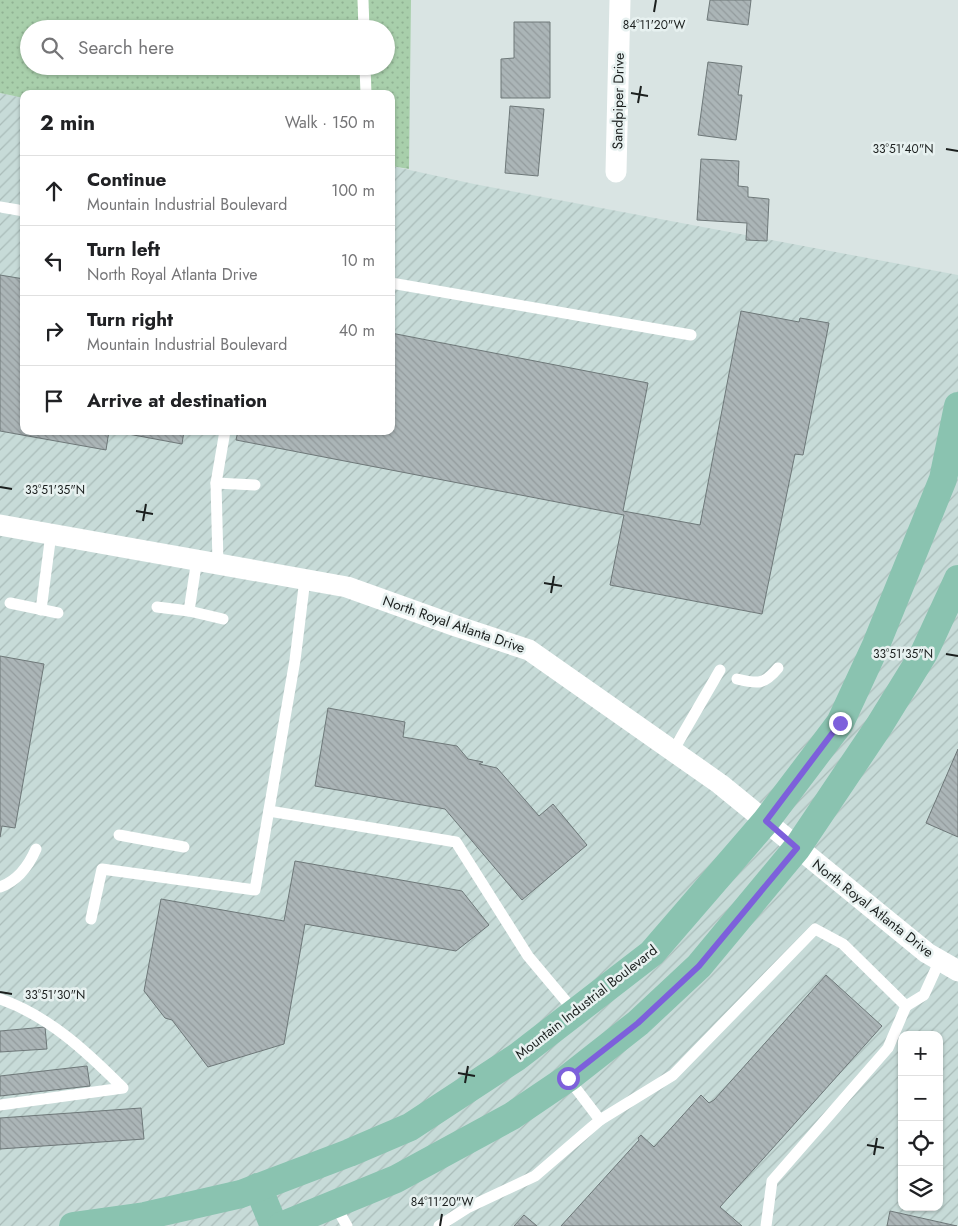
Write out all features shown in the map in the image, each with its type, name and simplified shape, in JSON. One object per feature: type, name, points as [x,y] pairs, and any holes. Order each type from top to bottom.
[{"type":"main road","name":"Mountain Industrial Boulevard","points":[[73,1226],[145,1216],[241,1194],[349,1153],[410,1127],[517,1057],[652,953],[766,821],[840,723],[876,645],[943,479],[958,406]]},
{"type":"main road","points":[[281,1226],[341,1216],[396,1179],[512,1116],[568,1078],[638,1023],[699,966],[797,848],[879,726],[924,653],[958,579]]},
{"type":"main road","points":[[258,1187],[274,1226]]},
{"type":"street","name":"Sandpiper Drive","points":[[616,172],[620,0]]},
{"type":"street","name":"North Royal Atlanta Drive","points":[[0,525],[347,586],[456,626],[529,650],[673,751],[766,821],[927,953],[958,971]]},
{"type":"lane","points":[[363,0],[364,20]]},
{"type":"lane","points":[[365,75],[366,90]]},
{"type":"lane","points":[[0,207],[20,210]]},
{"type":"lane","points":[[395,284],[691,336]]},
{"type":"lane","points":[[189,611],[208,561],[216,483],[224,435]]},
{"type":"lane","points":[[216,483],[255,485]]},
{"type":"lane","points":[[41,610],[51,534]]},
{"type":"lane","points":[[92,920],[102,869],[255,890],[295,660],[305,579]]},
{"type":"lane","points":[[10,603],[58,613]]},
{"type":"lane","points":[[157,607],[189,611],[223,619]]},
{"type":"lane","points":[[737,679],[755,684],[768,679],[778,668]]},
{"type":"lane","points":[[673,751],[720,670]]},
{"type":"lane","points":[[269,811],[456,842],[528,956],[576,1013]]},
{"type":"lane","points":[[119,835],[184,847]]},
{"type":"lane","points":[[0,887],[8,884],[23,871],[36,849]]},
{"type":"lane","points":[[439,1226],[467,1208],[536,1176],[600,1120],[673,1075],[815,929],[843,944],[906,1006]]},
{"type":"lane","points":[[766,1226],[772,1181],[888,1048],[906,1006],[924,995],[940,960]]},
{"type":"lane","points":[[0,999],[20,1006],[83,1047],[123,1088],[0,1105]]},
{"type":"lane","points":[[568,1078],[600,1120]]},
{"type":"shaded area","points":[[0,93],[20,97],[20,435],[395,435],[395,167],[474,184],[958,275],[958,1226],[0,1226]]},
{"type":"green space","points":[[0,0],[411,0],[409,169],[395,167],[395,90],[20,90],[20,97],[0,93]]},
{"type":"building","points":[[710,0],[751,0],[748,25],[707,20]]},
{"type":"building","points":[[514,22],[550,22],[550,98],[501,98],[501,59],[514,58]]},
{"type":"building","points":[[708,62],[742,66],[738,95],[742,95],[736,140],[698,135]]},
{"type":"building","points":[[510,106],[544,109],[538,176],[505,173]]},
{"type":"building","points":[[701,159],[739,161],[738,186],[748,187],[748,197],[769,199],[767,241],[746,240],[747,223],[697,220]]},
{"type":"building","points":[[0,275],[20,278],[20,435],[0,431]]},
{"type":"building","points":[[741,311],[799,322],[800,318],[829,323],[803,455],[795,454],[762,614],[610,585],[624,515],[236,440],[237,435],[395,435],[395,334],[648,383],[623,511],[700,525]]},
{"type":"building","points":[[22,435],[108,435],[106,450]]},
{"type":"building","points":[[134,435],[183,435],[182,444]]},
{"type":"building","points":[[0,656],[44,664],[15,828],[2,826],[0,837]]},
{"type":"building","points":[[328,708],[405,722],[403,737],[457,746],[468,759],[483,762],[479,764],[497,768],[539,816],[553,804],[587,845],[522,900],[445,809],[315,786]]},
{"type":"building","points":[[958,749],[958,837],[926,823]]},
{"type":"building","points":[[295,861],[462,891],[489,925],[456,951],[305,924],[284,1044],[208,1067],[172,1020],[165,1018],[144,991],[161,899],[284,921]]},
{"type":"building","points":[[826,975],[882,1026],[720,1207],[742,1226],[561,1226],[639,1140],[638,1138],[641,1135],[654,1147],[701,1095],[709,1103],[714,1100]]},
{"type":"building","points":[[45,1027],[47,1049],[0,1052],[0,1031]]},
{"type":"building","points":[[87,1066],[90,1086],[0,1096],[0,1076]]},
{"type":"building","points":[[141,1108],[144,1139],[0,1149],[0,1118]]},
{"type":"building","points":[[890,1211],[957,1226],[887,1226]]},
{"type":"building","points":[[524,1215],[537,1226],[514,1226]]},
{"type":"route","points":[[568,1078],[638,1023],[699,966],[746,907],[797,848],[766,821],[840,723]]}]
